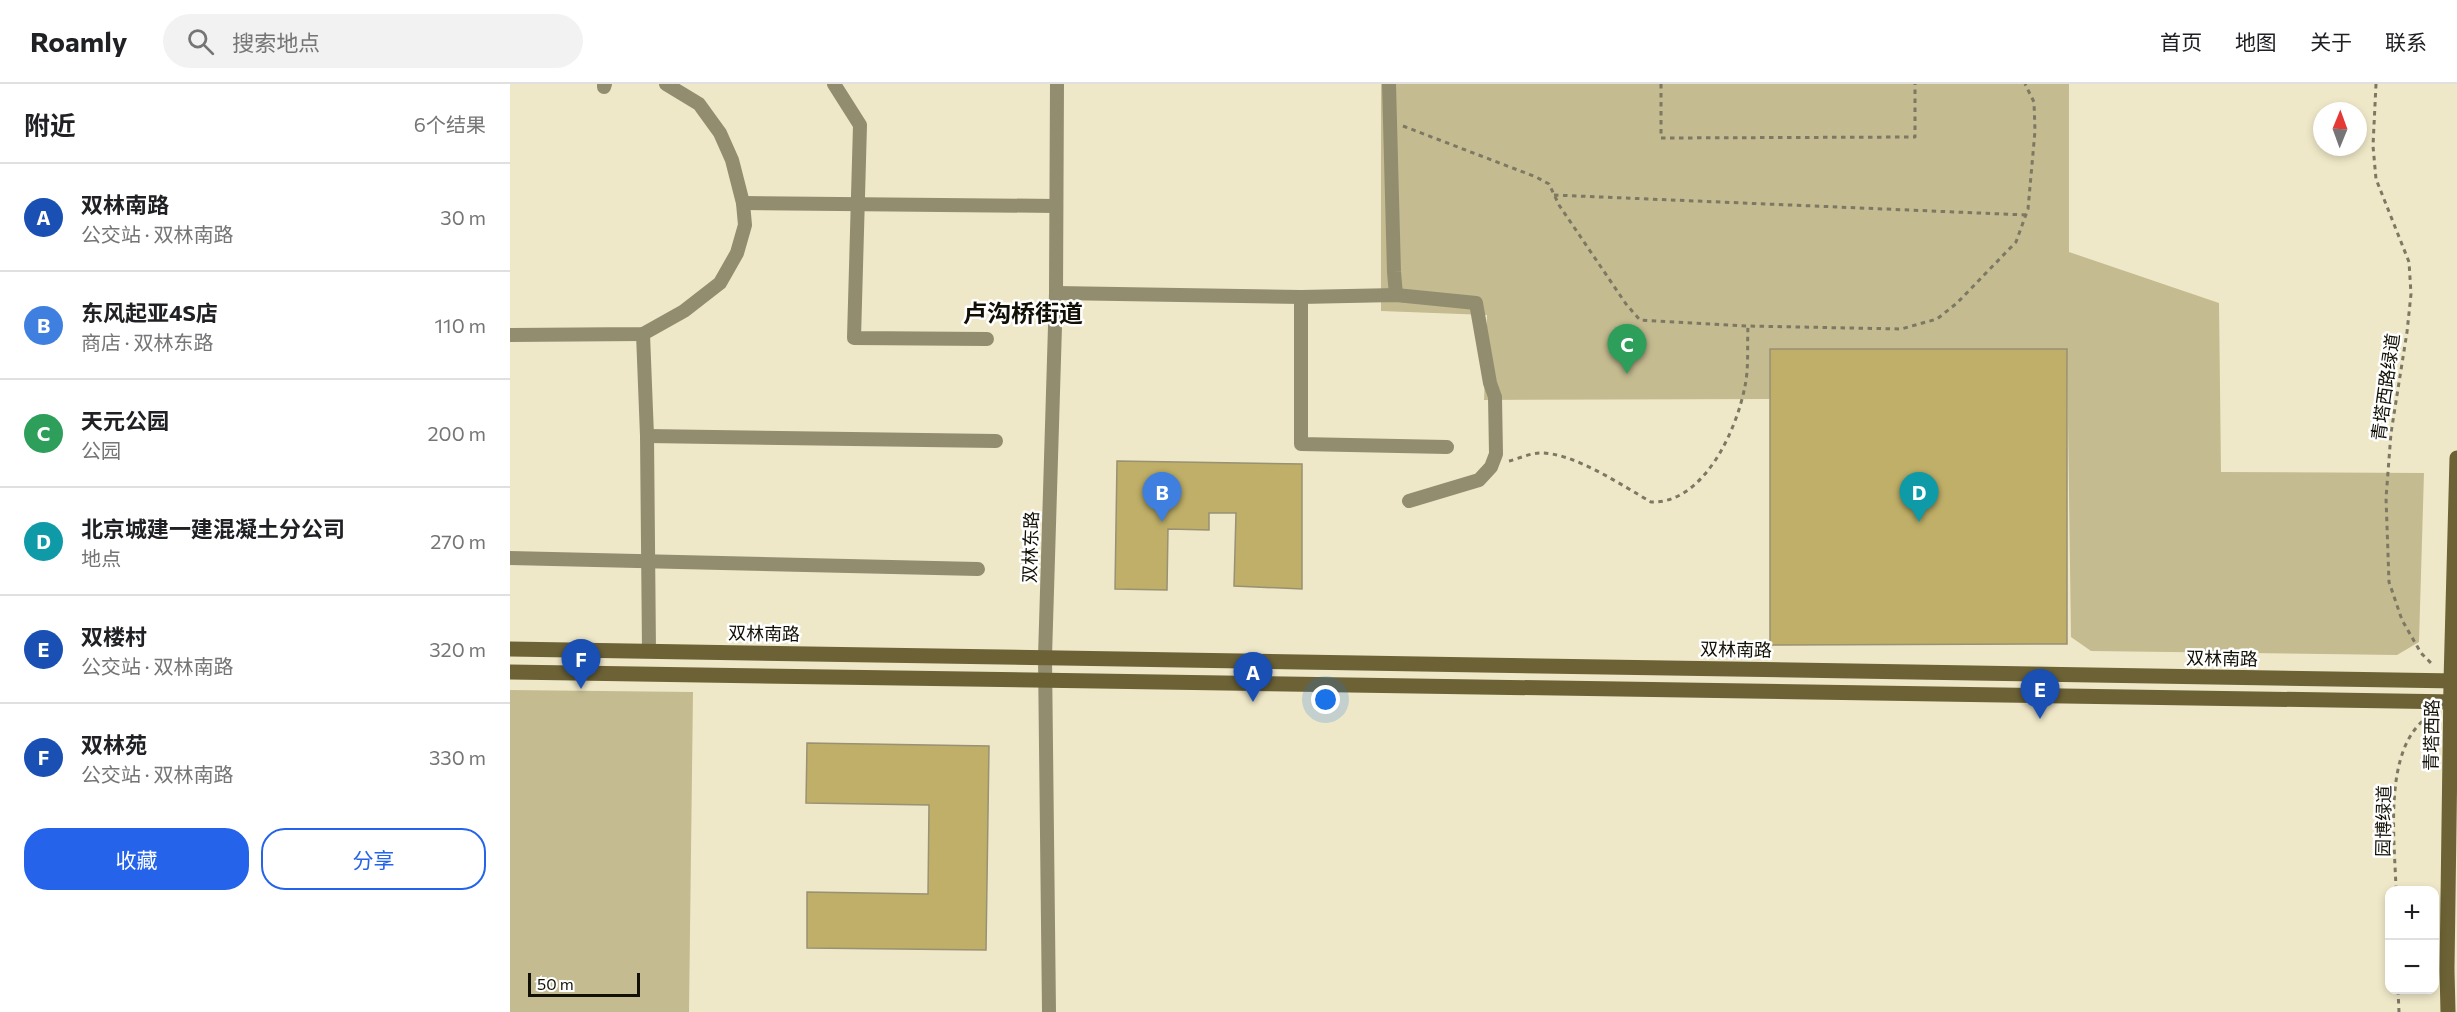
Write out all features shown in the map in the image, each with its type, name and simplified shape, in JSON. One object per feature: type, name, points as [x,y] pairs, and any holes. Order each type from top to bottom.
[{"type":"street","points":[[510,335],[643,334],[684,311],[720,283],[737,253],[745,225],[743,203],[732,160],[720,133],[699,104],[666,84]]},
{"type":"street","points":[[834,84],[860,125],[854,338],[987,339]]},
{"type":"street","name":"双林东路","points":[[1049,1012],[1045,657],[1056,293],[1058,84]]},
{"type":"street","points":[[1389,84],[1396,295]]},
{"type":"street","points":[[743,203],[1056,206]]},
{"type":"street","points":[[1056,293],[1301,297],[1396,295],[1476,303],[1490,383],[1495,397],[1496,454],[1491,466],[1479,480],[1409,501]]},
{"type":"street","points":[[1301,297],[1301,444],[1447,447]]},
{"type":"street","points":[[643,334],[650,651]]},
{"type":"street","points":[[647,436],[996,441]]},
{"type":"street","name":"青塔西路","points":[[2448,1012],[2457,458]]},
{"type":"street","points":[[510,558],[978,569]]},
{"type":"street","name":"双林南路","points":[[510,649],[2454,681]]},
{"type":"street","points":[[510,672],[2454,702]]},
{"type":"path","points":[[1661,84],[1661,138],[1916,137],[1915,84]]},
{"type":"path","points":[[1390,122],[1549,184],[1626,304],[1640,320],[1748,326],[1900,329],[1936,319],[1957,303],[2016,242],[2026,214],[2035,131],[2034,102],[2025,84]]},
{"type":"path","name":"青塔西路绿道","points":[[2376,84],[2373,147],[2376,179],[2409,262],[2411,294],[2387,476],[2389,582],[2402,620],[2421,653],[2454,681]]},
{"type":"path","points":[[1554,195],[2026,214]]},
{"type":"path","points":[[1491,466],[1540,453],[1562,456],[1651,502],[1662,502],[1676,497],[1699,480],[1720,452],[1739,411],[1746,382],[1748,326]]},
{"type":"path","name":"园博绿道","points":[[2396,886],[2393,793],[2404,748],[2418,724],[2454,702]]},
{"type":"path","points":[[2398,994],[2399,1012]]},
{"type":"shaded area","points":[[1381,84],[2069,84],[2069,252],[2219,303],[2221,472],[2424,473],[2419,642],[2397,655],[2091,651],[2071,637],[2067,349],[1770,349],[1770,399],[1484,400],[1487,315],[1381,311]]},
{"type":"shaded area","points":[[510,690],[693,692],[689,1012],[510,1012]]},
{"type":"building","points":[[1770,349],[2067,349],[2067,644],[1770,645]]},
{"type":"building","points":[[1117,461],[1302,464],[1302,589],[1234,586],[1236,513],[1209,513],[1209,530],[1168,529],[1167,590],[1115,589]]},
{"type":"building","points":[[807,743],[989,746],[986,950],[807,948],[807,892],[928,894],[929,805],[806,803]]},
{"type":"place","name":"天元公园","points":[[1627,374]]},
{"type":"place","name":"东风起亚4S店","points":[[1162,522]]},
{"type":"place","name":"北京城建一建混凝土分公司","points":[[1919,522]]},
{"type":"place","name":"双林苑","points":[[581,689]]},
{"type":"place","name":"双林南路","points":[[1253,702]]},
{"type":"place","name":"双楼村","points":[[2040,719]]},
{"type":"district","name":"卢沟桥街道","points":[[1023,312]]}]
